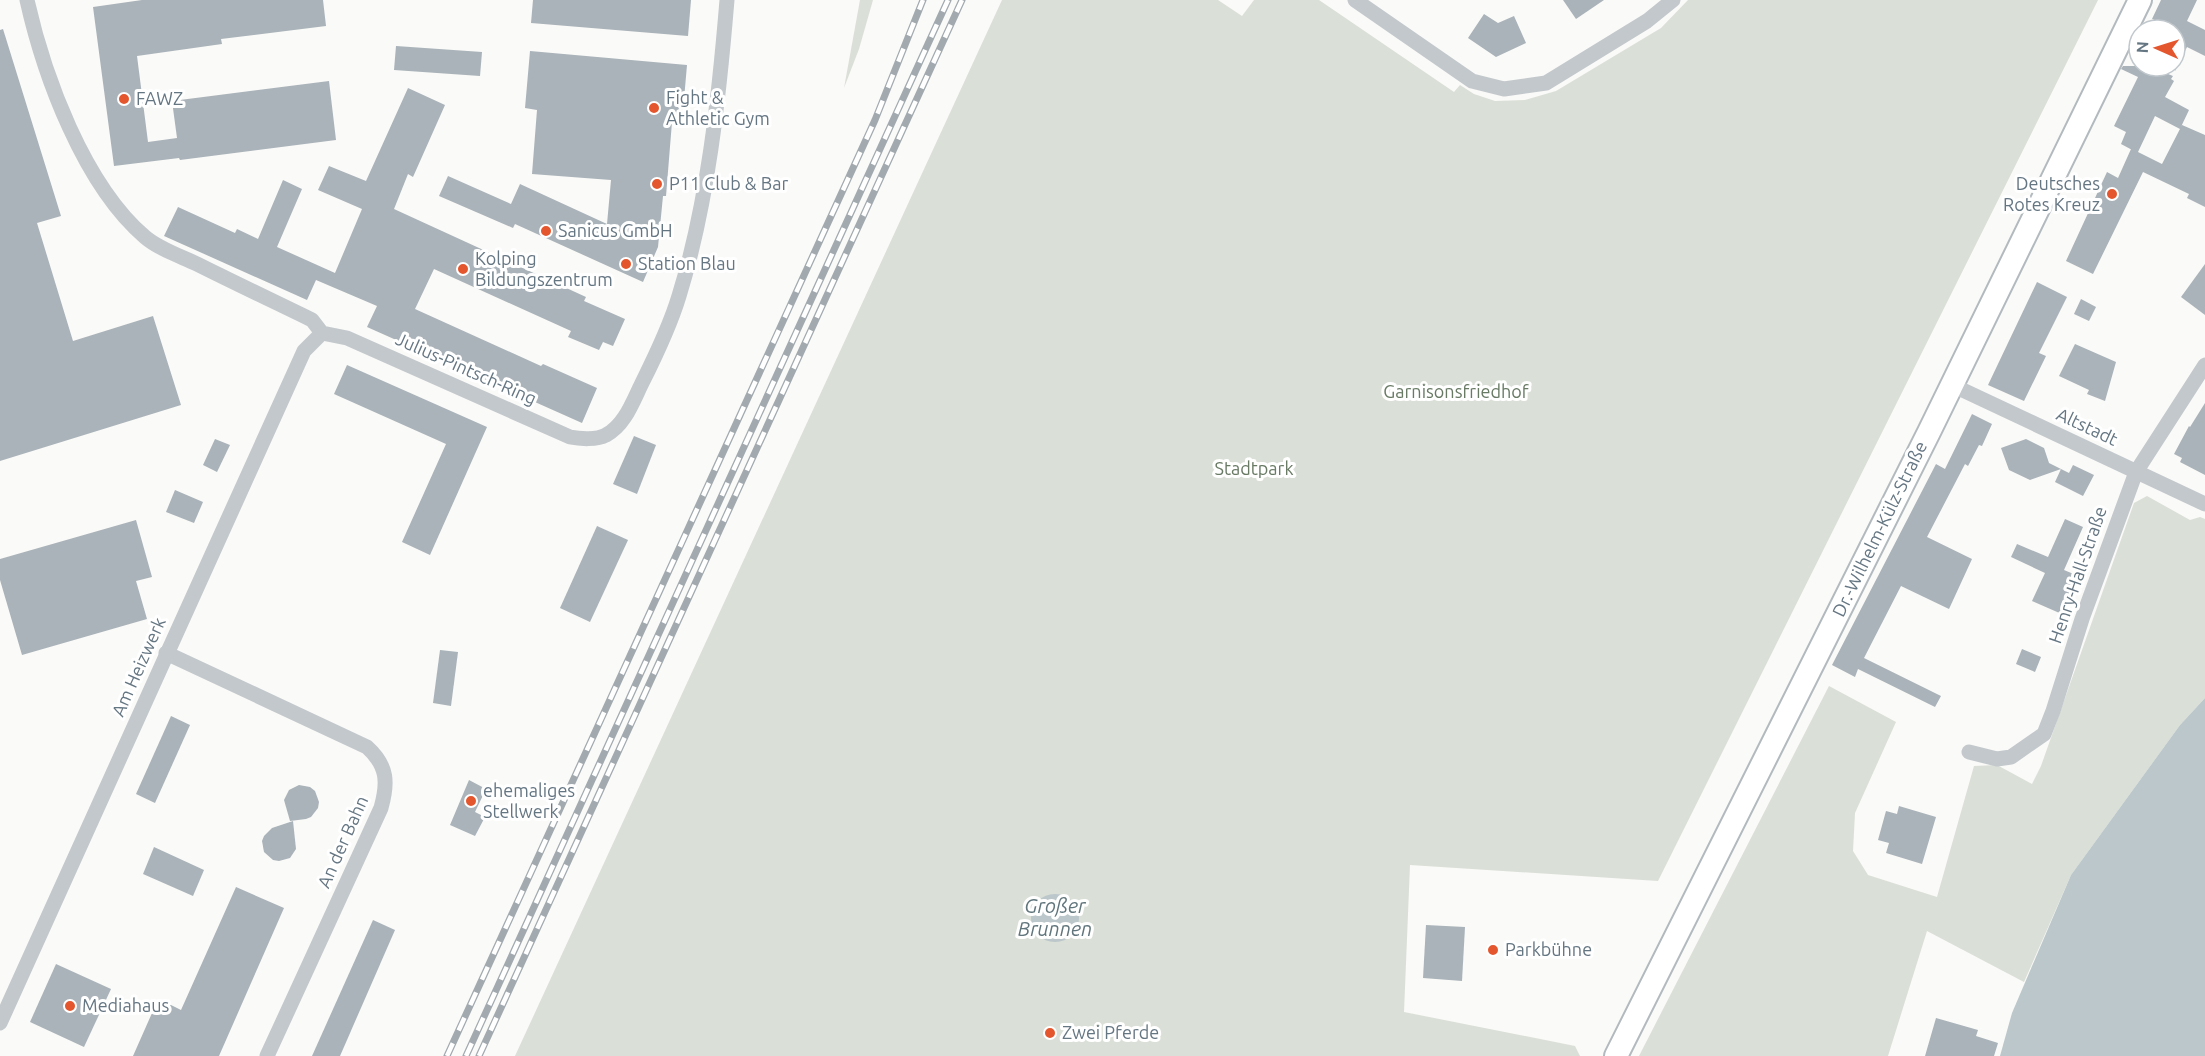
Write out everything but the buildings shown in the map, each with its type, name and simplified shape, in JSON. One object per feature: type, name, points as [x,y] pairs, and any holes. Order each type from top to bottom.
[{"type":"main road","name":"Dr.-Wilhelm-Külz-Straße","points":[[1616,1056],[1952,385],[2140,0]]},
{"type":"street","name":"Julius-Pintsch-Ring","points":[[27,0],[42,57],[56,96],[92,171],[131,224],[146,238],[312,320],[322,333],[347,338],[570,437],[581,439],[606,435],[625,418],[679,297],[713,136],[727,0]]},
{"type":"street","points":[[1354,0],[1472,81],[1504,89],[1546,83],[1647,21],[1673,0]]},
{"type":"street","name":"Am Heizwerk","points":[[0,1023],[304,351],[322,333]]},
{"type":"street","name":"Henry-Hall-Straße","points":[[1969,752],[1997,759],[2011,757],[2044,734],[2082,619],[2136,472],[2205,365]]},
{"type":"street","name":"Altstadt","points":[[1952,385],[2205,504]]},
{"type":"street","name":"An der Bahn","points":[[166,653],[367,747],[380,763],[386,780],[381,808],[267,1056]]},
{"type":"green space","points":[[860,0],[873,0],[859,49],[844,88]]},
{"type":"green space","name":"Stadtpark","points":[[1002,0],[1218,0],[1242,16],[1254,0],[1319,0],[1454,92],[1460,85],[1474,94],[1495,101],[1525,100],[1556,91],[1661,28],[1688,0],[2098,0],[1658,881],[1410,865],[1404,1012],[1575,1046],[1580,1056],[515,1056]]},
{"type":"green space","points":[[2147,496],[2190,520],[2200,517],[2205,519],[2205,698],[2180,725],[2071,875],[2024,982],[1927,931],[1888,1056],[1639,1056],[1829,686],[1896,722],[1855,813],[1853,851],[1868,875],[1937,897],[1974,766],[1997,765],[2032,784],[2041,766],[2134,503]]},
{"type":"water","points":[[2205,698],[2205,1056],[2000,1056],[2012,1013],[2071,875],[2180,725]]},
{"type":"water","name":"Großer Brunnen","points":[[1050,894],[1060,894],[1072,901],[1079,913],[1079,923],[1072,935],[1060,942],[1050,942],[1035,931],[1031,923],[1031,913],[1042,898]]},
{"type":"railway","points":[[447,1056],[875,120],[923,0]]},
{"type":"railway","points":[[466,1056],[948,0]]},
{"type":"railway","points":[[479,1056],[962,0]]},
{"type":"place","name":"FAWZ","points":[[124,99]]},
{"type":"place","name":"Fight & Athletic Gym","points":[[654,108]]},
{"type":"place","name":"P11 Club & Bar","points":[[657,184]]},
{"type":"place","name":"Deutsches Rotes Kreuz","points":[[2112,194]]},
{"type":"place","name":"Sanicus GmbH","points":[[546,231]]},
{"type":"place","name":"Station Blau","points":[[626,264]]},
{"type":"place","name":"Kolping Bildungszentrum","points":[[463,269]]},
{"type":"place","name":"ehemaliges Stellwerk","points":[[471,801]]},
{"type":"place","name":"Parkbühne","points":[[1493,950]]},
{"type":"place","name":"Mediahaus","points":[[70,1006]]},
{"type":"place","name":"Zwei Pferde","points":[[1050,1033]]},
{"type":"park label","name":"Garnisonsfriedhof","points":[[1456,392]]}]
